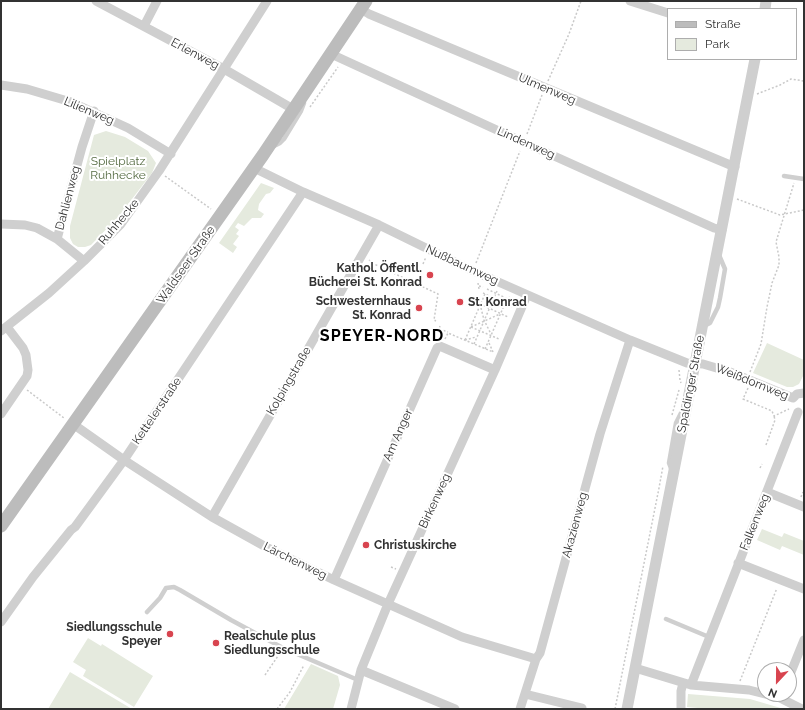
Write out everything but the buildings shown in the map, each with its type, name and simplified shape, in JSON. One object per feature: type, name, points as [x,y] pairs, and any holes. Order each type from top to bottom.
[{"type":"main road","name":"Waldseer Straße","points":[[1,526],[70,422],[254,168],[307,88],[336,57],[364,5]]},
{"type":"street","name":"Erlenweg","points":[[96,1],[224,69],[293,109]]},
{"type":"street","points":[[144,26],[157,1]]},
{"type":"street","name":"Ruhhecke","points":[[4,329],[49,293],[121,224],[171,154],[267,1]]},
{"type":"street","points":[[630,1],[667,14]]},
{"type":"street","name":"Ulmenweg","points":[[364,5],[376,17],[734,167]]},
{"type":"street","name":"Lindenweg","points":[[336,57],[714,228],[722,230]]},
{"type":"street","name":"Spaldinger Straße","points":[[627,709],[755,60]]},
{"type":"street","name":"Lilienweg","points":[[1,84],[53,96],[94,112],[128,128],[171,154]]},
{"type":"street","name":"Dahlienweg","points":[[57,239],[82,147],[94,112]]},
{"type":"street","name":"Nußbaumweg","points":[[254,168],[303,192],[379,225],[526,295],[683,362],[695,363]]},
{"type":"street","name":"Kettelerstraße","points":[[1,622],[33,577],[75,527],[124,460],[303,192]]},
{"type":"street","points":[[1,224],[37,228],[57,239],[84,261]]},
{"type":"street","name":"Kolpingstraße","points":[[212,517],[379,225]]},
{"type":"street","name":"Birkenweg","points":[[351,709],[361,670],[388,604],[495,370],[526,295]]},
{"type":"street","points":[[1,414],[27,376],[28,364],[23,348],[4,329]]},
{"type":"street","name":"Akazienweg","points":[[520,709],[536,659],[540,653],[600,434],[630,340]]},
{"type":"street","points":[[439,347],[495,370]]},
{"type":"street","name":"Am Anger","points":[[334,580],[439,347]]},
{"type":"street","name":"Weißdornweg","points":[[695,363],[730,372],[797,408]]},
{"type":"street","points":[[797,408],[797,394],[804,393]]},
{"type":"street","name":"Falkenweg","points":[[681,709],[681,691],[687,684],[709,637],[767,492],[797,408]]},
{"type":"street","name":"Lärchenweg","points":[[70,422],[124,460],[212,517],[266,547],[334,580],[462,637],[536,659]]},
{"type":"street","points":[[767,492],[804,507]]},
{"type":"street","points":[[738,563],[804,589]]},
{"type":"street","points":[[795,662],[804,640]]},
{"type":"street","points":[[635,668],[687,684],[757,692]]},
{"type":"street","points":[[361,670],[455,709]]},
{"type":"street","points":[[525,694],[582,708]]},
{"type":"street","points":[[791,702],[802,709]]},
{"type":"lane","points":[[268,148],[280,144],[284,139],[301,112],[307,88]]},
{"type":"lane","points":[[784,176],[804,179]]},
{"type":"lane","points":[[147,612],[160,598],[166,588],[174,587],[283,648],[358,680]]},
{"type":"lane","points":[[666,619],[709,637]]},
{"type":"path","points":[[310,107],[329,81],[336,57]]},
{"type":"path","points":[[747,95],[753,96],[791,79],[804,81]]},
{"type":"path","points":[[159,172],[215,212]]},
{"type":"path","points":[[749,374],[761,344],[772,283],[779,265],[776,242],[797,178]]},
{"type":"path","points":[[733,198],[780,215],[804,210]]},
{"type":"path","points":[[423,264],[427,255]]},
{"type":"path","points":[[369,257],[369,261],[374,264],[438,294],[434,320],[436,321]]},
{"type":"path","points":[[477,280],[479,289]]},
{"type":"path","points":[[479,286],[483,287]]},
{"type":"path","points":[[487,289],[514,302]]},
{"type":"path","points":[[474,344],[498,289]]},
{"type":"path","points":[[465,340],[484,294],[520,310]]},
{"type":"path","points":[[485,349],[507,299]]},
{"type":"path","points":[[480,304],[508,317]]},
{"type":"path","points":[[480,304],[484,320],[491,335]]},
{"type":"path","points":[[471,327],[501,313]]},
{"type":"path","points":[[440,326],[439,329],[493,352],[488,342]]},
{"type":"path","points":[[471,327],[499,339]]},
{"type":"path","points":[[439,347],[448,333]]},
{"type":"path","points":[[465,340],[476,337]]},
{"type":"path","points":[[672,415],[681,383]]},
{"type":"path","points":[[21,386],[70,422]]},
{"type":"path","points":[[748,387],[743,399],[772,411],[774,416],[775,420],[766,445]]},
{"type":"path","points":[[774,416],[797,408]]},
{"type":"path","points":[[615,709],[663,463]]},
{"type":"path","points":[[760,468],[762,464]]},
{"type":"path","points":[[738,689],[780,580]]},
{"type":"path","points":[[265,675],[283,648]]},
{"type":"path","points":[[277,709],[290,692],[307,659]]},
{"type":"green space","name":"Spielplatz Ruhhecke","points":[[106,131],[125,137],[148,151],[156,163],[152,173],[119,216],[91,245],[78,247],[73,244],[70,238],[70,226],[94,135]]},
{"type":"green space","points":[[261,183],[274,188],[270,193],[266,194],[259,204],[258,210],[264,214],[261,218],[252,218],[244,226],[238,223],[235,227],[239,230],[236,234],[239,236],[233,244],[237,247],[233,253],[219,243]]},
{"type":"green space","points":[[767,343],[804,360],[804,374],[799,384],[793,387],[787,387],[753,373]]},
{"type":"green space","points":[[762,529],[782,537],[784,533],[804,541],[804,555],[782,546],[780,550],[757,540]]},
{"type":"green space","points":[[88,638],[101,646],[102,644],[153,676],[134,707],[83,676],[86,670],[73,662]]},
{"type":"green space","points":[[311,664],[338,676],[340,685],[333,709],[284,709]]},
{"type":"green space","points":[[70,672],[132,709],[48,709]]},
{"type":"green space","points":[[688,694],[750,699],[784,709],[709,709],[687,707]]},
{"type":"place","name":"Kathol. Öffentl. Bücherei St. Konrad","points":[[430,275]]},
{"type":"place","name":"St. Konrad","points":[[460,302]]},
{"type":"place","name":"Schwesternhaus St. Konrad","points":[[419,308]]},
{"type":"place","name":"Christuskirche","points":[[366,545]]},
{"type":"place","name":"Siedlungsschule Speyer","points":[[170,634]]},
{"type":"place","name":"Realschule plus Siedlungsschule","points":[[216,643]]},
{"type":"district","name":"SPEYER-NORD","points":[[382,336]]}]
